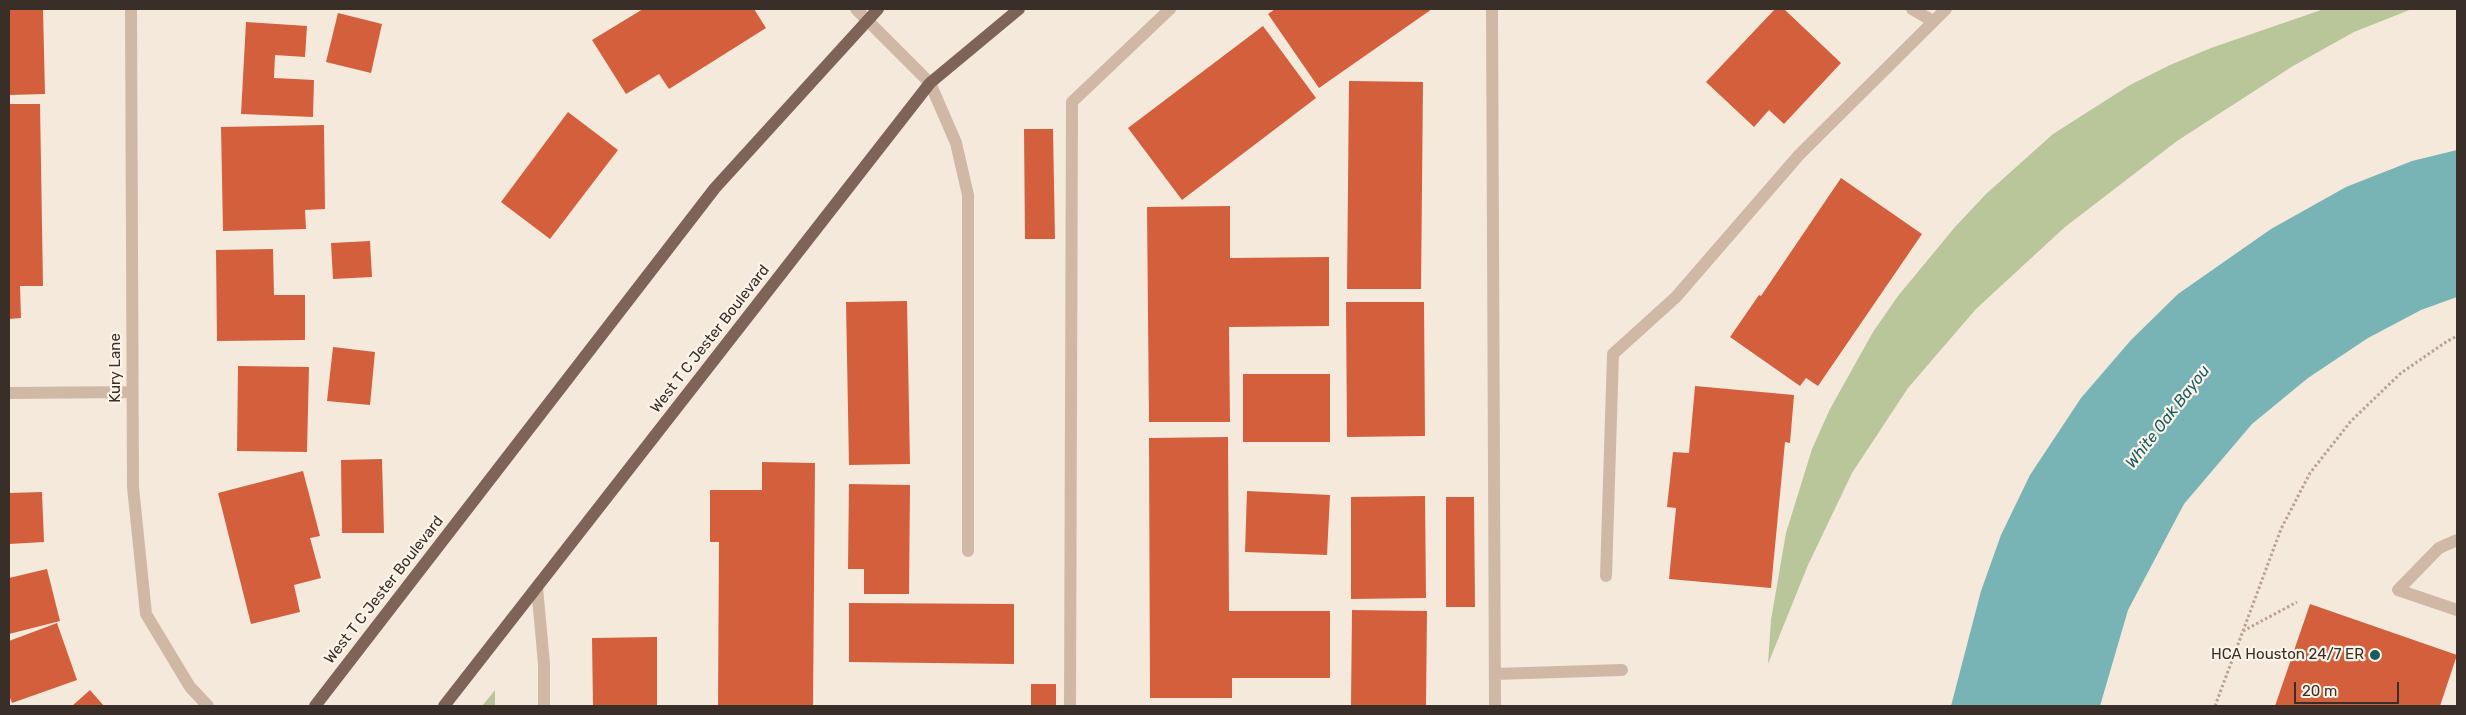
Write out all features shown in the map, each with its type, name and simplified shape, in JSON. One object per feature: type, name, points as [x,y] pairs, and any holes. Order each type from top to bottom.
[{"type":"main road","name":"West T C Jester Boulevard","points":[[315,706],[715,188],[878,9]]},
{"type":"main road","name":"West T C Jester Boulevard","points":[[444,706],[930,83],[1019,9]]},
{"type":"street","name":"Kury Lane","points":[[131,9],[133,486],[146,614],[190,687],[208,706]]},
{"type":"street","points":[[856,9],[930,83],[956,143],[968,195],[968,551]]},
{"type":"street","points":[[1070,706],[1072,102],[1170,9]]},
{"type":"street","points":[[1492,9],[1495,706]]},
{"type":"street","points":[[1912,9],[1933,22]]},
{"type":"street","points":[[1606,576],[1613,354],[1676,297],[1799,155],[1946,9]]},
{"type":"street","points":[[9,393],[132,392]]},
{"type":"street","points":[[2457,540],[2439,548],[2398,590],[2457,610]]},
{"type":"street","points":[[538,587],[544,664],[544,706]]},
{"type":"street","points":[[1495,674],[1622,670]]},
{"type":"path","points":[[2215,706],[2281,529],[2310,473],[2351,421],[2401,373],[2457,336]]},
{"type":"path","points":[[2242,631],[2297,602]]},
{"type":"green space","points":[[2324,9],[2412,9],[2354,32],[2293,66],[2177,141],[2065,227],[1976,309],[1908,388],[1852,473],[1808,565],[1768,664],[1771,620],[1786,533],[1812,449],[1830,409],[1873,332],[1898,296],[1955,227],[1986,194],[2053,134],[2130,85],[2170,65],[2211,48]]},
{"type":"green space","points":[[495,690],[495,706],[482,706]]},
{"type":"water","name":"White Oak Bayou","points":[[2457,150],[2457,297],[2421,310],[2368,338],[2308,378],[2252,424],[2184,504],[2128,610],[2100,706],[1951,706],[1981,591],[2001,535],[2030,475],[2081,398],[2131,340],[2178,294],[2271,229],[2346,187],[2412,161]]},
{"type":"building","points":[[9,9],[43,9],[45,94],[9,95]]},
{"type":"building","points":[[643,9],[754,9],[766,28],[669,89],[659,74],[626,94],[592,40]]},
{"type":"building","points":[[1275,9],[1432,9],[1319,88],[1268,14]]},
{"type":"building","points":[[1775,9],[1784,9],[1841,63],[1784,124],[1769,110],[1754,127],[1706,82]]},
{"type":"building","points":[[338,13],[382,24],[371,73],[326,62]]},
{"type":"building","points":[[246,22],[307,26],[305,57],[275,55],[274,78],[314,80],[313,117],[241,114]]},
{"type":"building","points":[[1263,26],[1316,98],[1182,200],[1128,128]]},
{"type":"building","points":[[1349,81],[1423,82],[1421,289],[1347,289]]},
{"type":"building","points":[[9,104],[40,104],[43,286],[20,286],[21,318],[9,319]]},
{"type":"building","points":[[568,112],[618,150],[550,239],[501,202]]},
{"type":"building","points":[[324,125],[325,209],[305,210],[306,229],[223,231],[221,127]]},
{"type":"building","points":[[1024,129],[1053,129],[1055,239],[1025,239]]},
{"type":"building","points":[[1841,178],[1922,234],[1818,386],[1806,378],[1800,386],[1730,337],[1759,295],[1761,296]]},
{"type":"building","points":[[1230,206],[1230,258],[1329,257],[1329,326],[1229,327],[1230,422],[1149,422],[1147,207]]},
{"type":"building","points":[[370,241],[372,277],[333,279],[331,243]]},
{"type":"building","points":[[273,249],[274,295],[305,295],[305,340],[217,341],[216,250]]},
{"type":"building","points":[[907,301],[910,464],[849,465],[846,302]]},
{"type":"building","points":[[1346,302],[1424,302],[1425,436],[1347,437]]},
{"type":"building","points":[[333,347],[375,352],[370,405],[327,401]]},
{"type":"building","points":[[238,366],[309,367],[307,452],[237,451]]},
{"type":"building","points":[[1243,374],[1330,374],[1330,442],[1243,442]]},
{"type":"building","points":[[1695,386],[1794,395],[1790,443],[1785,442],[1771,588],[1669,579],[1676,508],[1667,507],[1673,452],[1689,453]]},
{"type":"building","points":[[1228,437],[1229,611],[1330,611],[1330,678],[1232,678],[1232,698],[1150,698],[1149,438]]},
{"type":"building","points":[[382,459],[384,533],[342,533],[341,460]]},
{"type":"building","points":[[762,462],[815,463],[813,706],[718,706],[719,542],[710,542],[710,490],[762,490]]},
{"type":"building","points":[[303,471],[320,536],[310,538],[321,578],[294,585],[300,612],[251,624],[218,493]]},
{"type":"building","points":[[849,484],[910,485],[909,594],[864,594],[864,569],[848,569]]},
{"type":"building","points":[[1247,491],[1330,495],[1327,555],[1245,552]]},
{"type":"building","points":[[42,492],[44,542],[9,544],[9,493]]},
{"type":"building","points":[[1425,496],[1426,598],[1351,599],[1351,497]]},
{"type":"building","points":[[1446,497],[1474,497],[1475,607],[1446,607]]},
{"type":"building","points":[[47,569],[60,621],[9,634],[9,578]]},
{"type":"building","points":[[849,603],[1014,604],[1014,664],[849,662]]},
{"type":"building","name":"HCA Houston 24/7 ER","points":[[2310,604],[2457,655],[2440,706],[2275,706]]},
{"type":"building","points":[[1352,610],[1427,611],[1426,706],[1351,706]]},
{"type":"building","points":[[57,623],[77,680],[12,703],[9,695],[9,641]]},
{"type":"building","points":[[657,637],[657,706],[593,706],[592,638]]},
{"type":"building","points":[[1031,684],[1056,684],[1056,706],[1031,706]]},
{"type":"building","points":[[90,690],[104,706],[72,706]]},
{"type":"place","name":"HCA Houston 24/7 ER","points":[[2375,655]]}]
